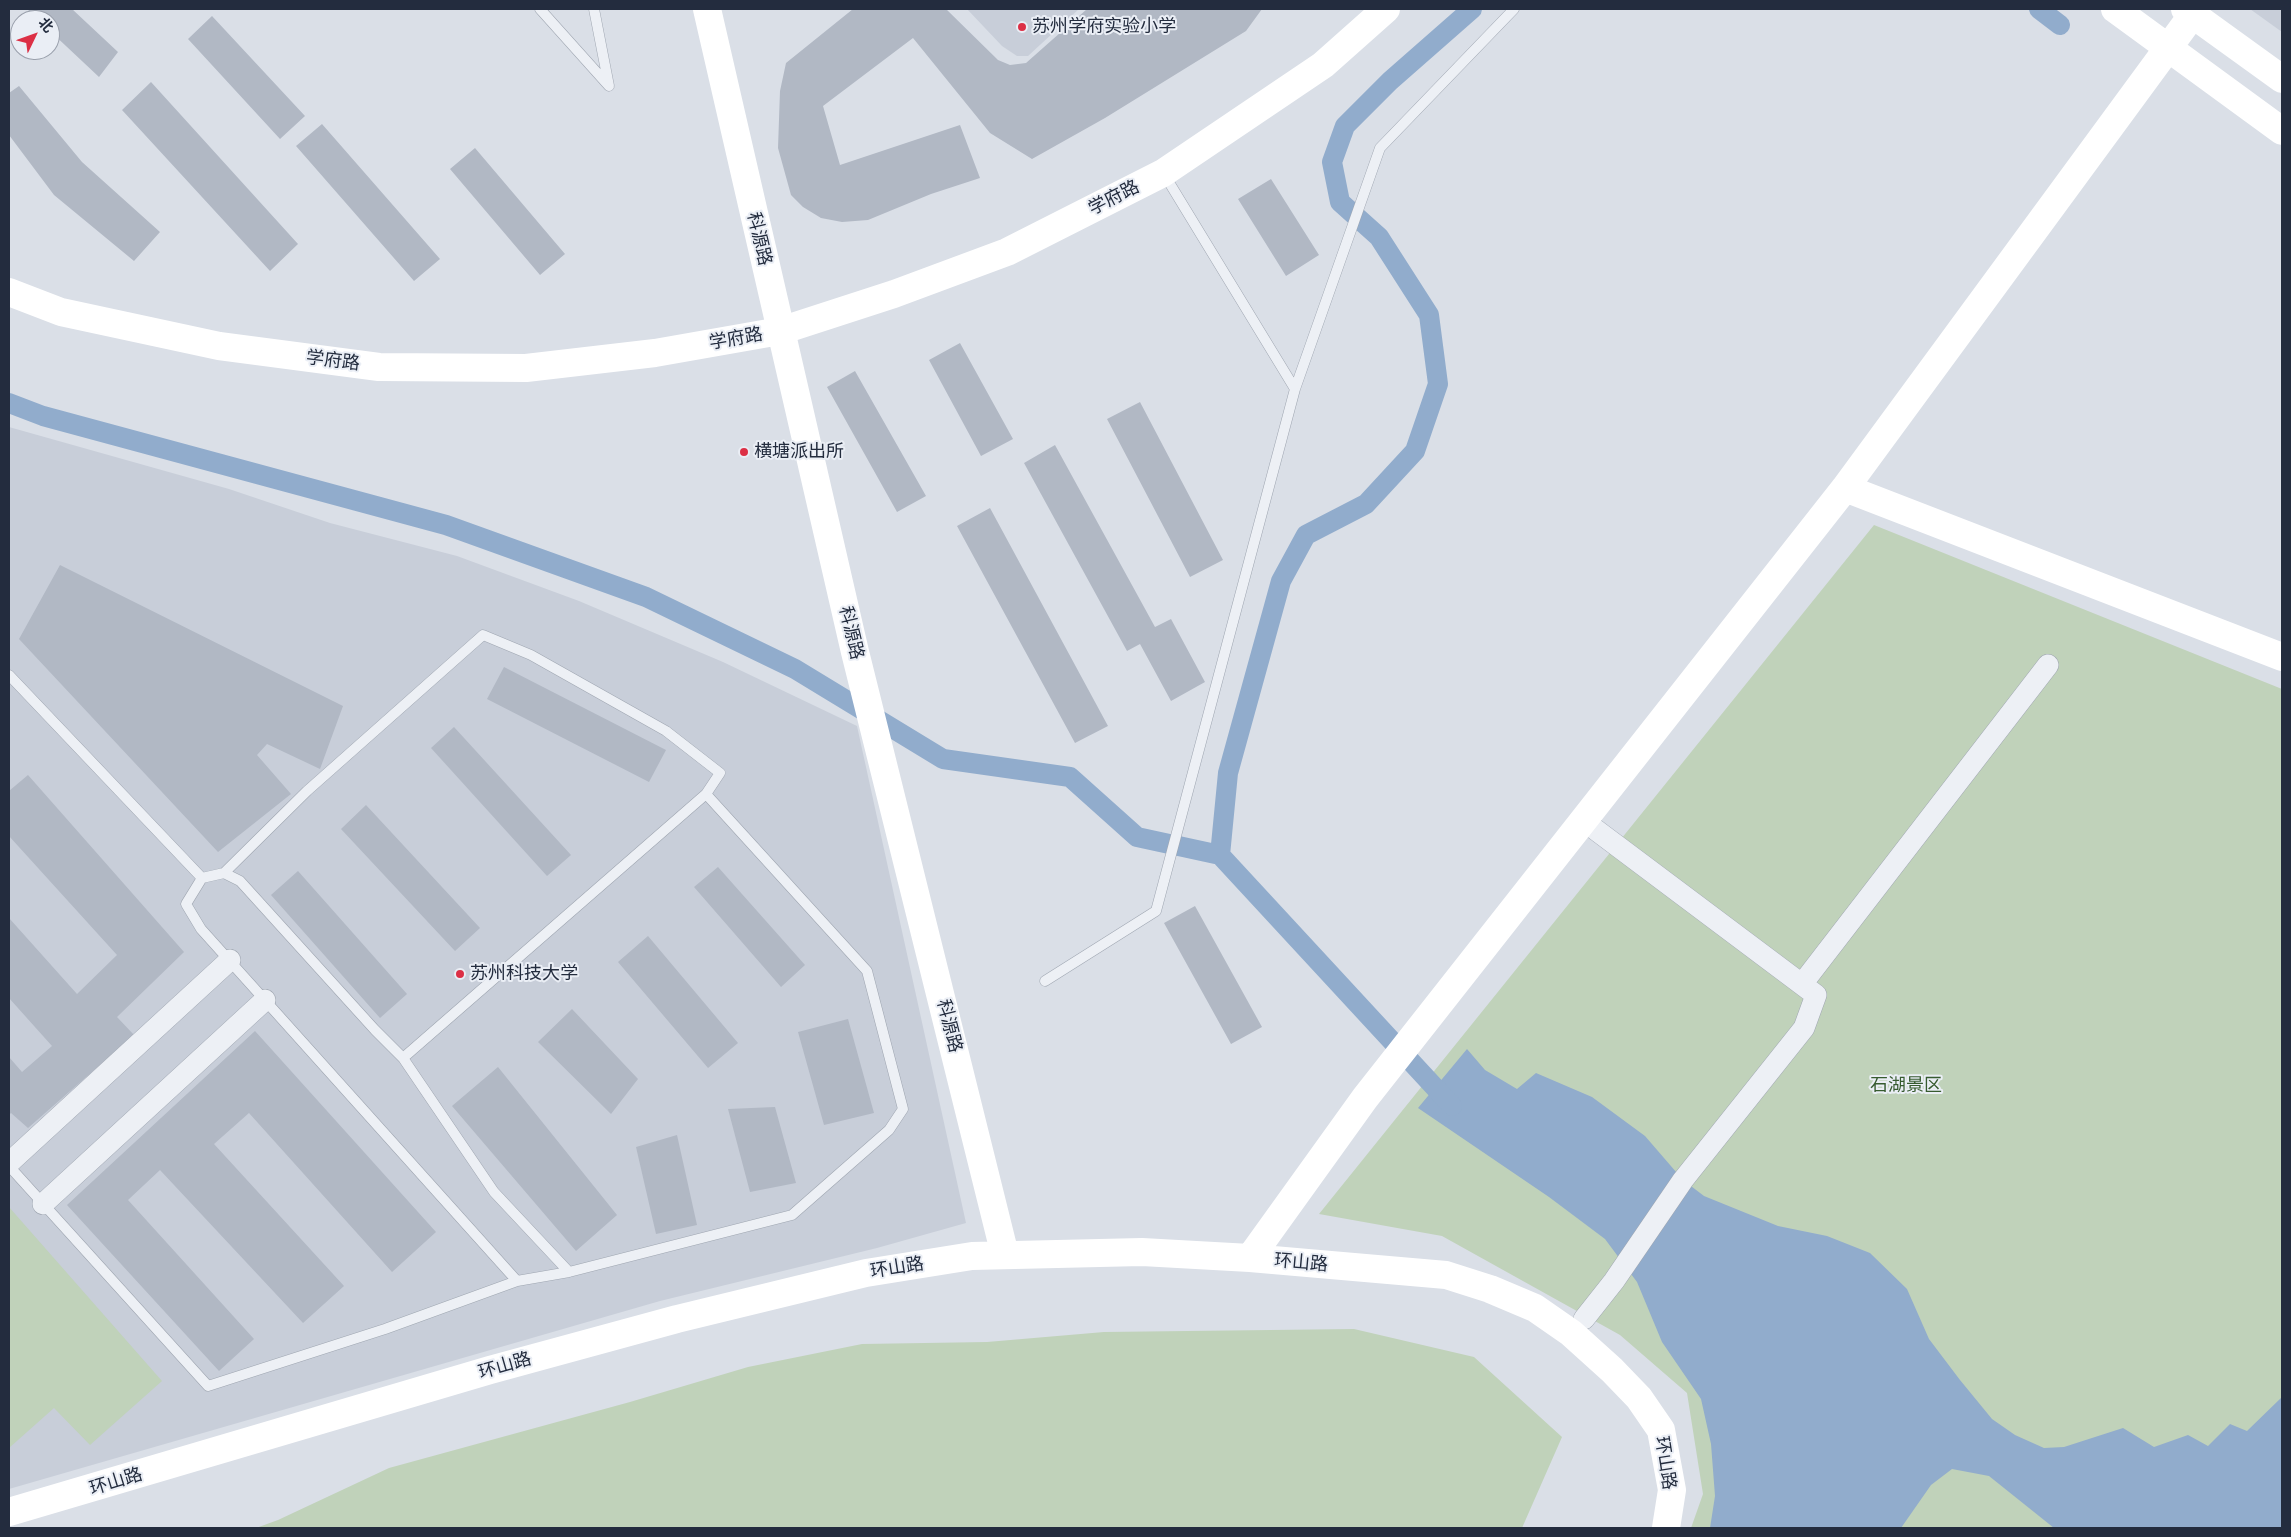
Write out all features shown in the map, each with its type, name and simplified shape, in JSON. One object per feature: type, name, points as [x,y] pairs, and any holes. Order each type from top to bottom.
[{"type":"street","name":"科源路","points":[[707,9],[854,652],[877,737],[1005,1255]]},
{"type":"street","name":"学府路","points":[[9,292],[61,312],[219,346],[379,367],[526,368],[655,353],[780,331],[894,294],[1007,252],[1163,173],[1323,65],[1386,9]]},
{"type":"street","points":[[2115,9],[2282,131]]},
{"type":"street","points":[[1250,1258],[1366,1098],[1845,488],[2168,48],[2189,11],[2282,79]]},
{"type":"street","points":[[1845,488],[2282,658]]},
{"type":"street","points":[[1802,984],[2048,665]]},
{"type":"street","points":[[1584,821],[1816,995],[1804,1028],[1683,1180],[1614,1281],[1584,1319]]},
{"type":"street","points":[[9,1165],[230,960]]},
{"type":"street","points":[[42,1204],[265,1000]]},
{"type":"street","name":"环山路","points":[[9,1512],[490,1370],[676,1319],[866,1273],[972,1256],[1142,1252],[1250,1258],[1446,1275],[1490,1289],[1535,1308],[1572,1333],[1612,1370],[1639,1398],[1661,1430],[1672,1490],[1666,1528]]},
{"type":"lane","points":[[540,9],[609,86],[594,9]]},
{"type":"lane","points":[[1045,981],[1156,911],[1295,389],[1380,148],[1514,9]]},
{"type":"lane","points":[[1163,173],[1295,389]]},
{"type":"lane","points":[[403,1058],[706,794],[720,773],[666,731],[531,655],[483,635],[307,791],[224,873],[202,878],[186,904],[201,928],[517,1281]]},
{"type":"lane","points":[[9,675],[202,878]]},
{"type":"lane","points":[[9,1165],[42,1204],[208,1386],[385,1329],[517,1281],[569,1272],[792,1215],[888,1130],[903,1109],[867,971],[706,794]]},
{"type":"lane","points":[[224,873],[240,881],[375,1030],[403,1058],[494,1192],[569,1272]]},
{"type":"shaded area","name":"苏州学府实验小学","points":[[967,9],[1079,9],[1028,56],[1017,56],[1002,46]]},
{"type":"shaded area","points":[[2250,9],[2282,9],[2282,32]]},
{"type":"shaded area","name":"苏州科技大学","points":[[9,427],[229,489],[330,523],[457,556],[579,601],[723,662],[857,726],[966,1223],[877,1248],[660,1301],[9,1489]]},
{"type":"green space","name":"石湖景区","points":[[1874,525],[2282,689],[2282,1528],[1691,1528],[1703,1494],[1687,1393],[1620,1335],[1442,1236],[1319,1214]]},
{"type":"green space","points":[[9,1207],[162,1381],[90,1445],[54,1408],[9,1448]]},
{"type":"green space","points":[[1354,1329],[1474,1357],[1562,1437],[1522,1528],[256,1528],[278,1520],[389,1468],[630,1402],[748,1367],[862,1344],[987,1342],[1104,1332]]},
{"type":"water","points":[[1467,1049],[1485,1070],[1517,1089],[1536,1073],[1592,1097],[1645,1136],[1683,1180],[1704,1196],[1778,1226],[1827,1236],[1870,1253],[1907,1289],[1929,1339],[1992,1419],[2015,1435],[2044,1448],[2064,1447],[2123,1428],[2154,1447],[2188,1435],[2208,1446],[2230,1424],[2247,1431],[2282,1397],[2282,1528],[2054,1528],[1989,1476],[1952,1469],[1931,1485],[1901,1528],[1710,1528],[1715,1496],[1711,1444],[1701,1399],[1662,1342],[1637,1282],[1605,1239],[1549,1197],[1418,1108]]},
{"type":"building","points":[[72,9],[118,52],[99,77],[60,40],[60,10],[28,10]]},
{"type":"building","points":[[853,9],[946,9],[998,60],[1010,65],[1026,63],[1087,9],[1262,9],[1246,31],[1105,118],[1032,159],[990,133],[913,38],[823,106],[840,165],[960,125],[980,178],[931,194],[868,220],[842,222],[821,218],[803,207],[791,195],[778,148],[780,91],[786,63]]},
{"type":"building","points":[[212,16],[305,116],[280,139],[188,39]]},
{"type":"building","points":[[151,82],[298,244],[270,271],[122,110]]},
{"type":"building","points":[[19,86],[82,162],[160,232],[134,261],[54,195],[9,135],[9,93]]},
{"type":"building","points":[[322,124],[440,259],[414,281],[296,146]]},
{"type":"building","points":[[475,148],[565,254],[540,275],[450,169]]},
{"type":"building","points":[[1271,179],[1319,255],[1286,276],[1238,199]]},
{"type":"building","points":[[960,343],[1013,439],[981,456],[929,360]]},
{"type":"building","points":[[855,371],[926,496],[897,512],[827,387]]},
{"type":"building","points":[[1140,402],[1223,560],[1190,577],[1107,419]]},
{"type":"building","points":[[1055,445],[1155,627],[1171,619],[1205,682],[1171,701],[1140,644],[1127,651],[1024,463]]},
{"type":"building","points":[[990,508],[1108,726],[1075,743],[957,526]]},
{"type":"building","points":[[60,565],[343,706],[320,769],[267,744],[257,755],[291,794],[218,852],[19,639]]},
{"type":"building","points":[[504,667],[666,750],[649,782],[487,699]]},
{"type":"building","points":[[454,727],[571,855],[547,876],[431,748]]},
{"type":"building","points":[[28,775],[184,952],[117,1017],[134,1035],[28,1128],[11,1113],[9,1115],[9,1057],[22,1072],[52,1046],[9,998],[9,918],[77,994],[117,955],[9,836],[9,791]]},
{"type":"building","points":[[366,805],[480,928],[455,951],[341,829]]},
{"type":"building","points":[[718,867],[805,965],[781,987],[694,887]]},
{"type":"building","points":[[298,871],[407,994],[380,1018],[271,895]]},
{"type":"building","points":[[1195,906],[1262,1027],[1231,1044],[1164,923]]},
{"type":"building","points":[[648,936],[738,1043],[708,1068],[618,962]]},
{"type":"building","points":[[572,1009],[638,1079],[611,1114],[538,1042]]},
{"type":"building","points":[[848,1019],[874,1113],[824,1125],[798,1032]]},
{"type":"building","points":[[255,1031],[436,1232],[392,1272],[249,1113],[214,1144],[344,1286],[303,1323],[160,1170],[128,1200],[254,1339],[219,1371],[67,1205]]},
{"type":"building","points":[[498,1067],[617,1215],[576,1251],[452,1106]]},
{"type":"building","points":[[775,1107],[796,1183],[750,1192],[728,1109]]},
{"type":"building","points":[[677,1135],[697,1225],[656,1234],[636,1147]]},
{"type":"waterway","points":[[1220,855],[1228,773],[1281,581],[1306,535],[1366,504],[1415,451],[1438,384],[1429,315],[1379,237],[1340,202],[1332,162],[1345,126],[1390,81],[1472,9]]},
{"type":"waterway","points":[[2039,9],[2060,25]]},
{"type":"waterway","points":[[9,403],[43,416],[446,525],[646,597],[795,669],[943,759],[1070,777],[1137,837],[1220,855],[1452,1106]]},
{"type":"place","name":"苏州学府实验小学","points":[[1022,27]]},
{"type":"place","name":"横塘派出所","points":[[744,452]]},
{"type":"place","name":"苏州科技大学","points":[[460,974]]}]
